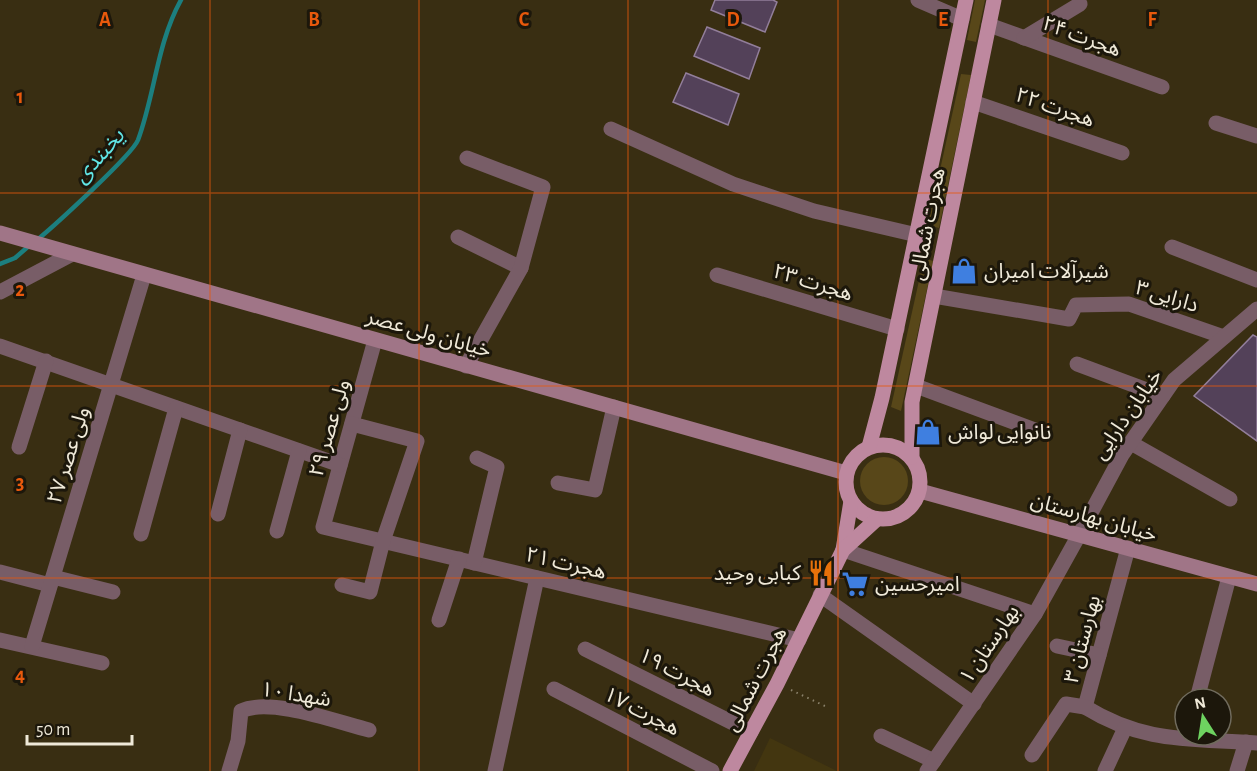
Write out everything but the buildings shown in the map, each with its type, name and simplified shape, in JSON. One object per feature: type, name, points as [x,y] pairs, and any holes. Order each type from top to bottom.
[{"type":"main road","name":"هجرت شمالی","points":[[869,447],[897,329],[966,0]]},
{"type":"main road","name":"هجرت شمالی","points":[[912,457],[912,402],[994,0]]},
{"type":"main road","name":"خیابان ولی عصر","points":[[0,233],[846,472]]},
{"type":"main road","points":[[843,550],[850,501],[845,482],[846,472],[859,453],[869,447],[892,445],[912,457],[921,479],[920,490],[915,501],[899,516],[877,519],[862,513],[850,501]]},
{"type":"main road","name":"خیابان بهارستان","points":[[920,490],[1257,584]]},
{"type":"main road","name":"هجرت شمالی","points":[[730,771],[777,684],[843,550],[877,519]]},
{"type":"street","points":[[918,0],[963,19]]},
{"type":"street","points":[[1024,38],[1080,4]]},
{"type":"street","name":"هجرت ۲۴","points":[[989,25],[1162,87]]},
{"type":"street","name":"هجرت ۲۲","points":[[973,102],[1122,153]]},
{"type":"street","points":[[1216,123],[1257,136]]},
{"type":"street","points":[[611,129],[734,184],[814,211],[917,235]]},
{"type":"street","points":[[466,366],[521,267],[543,187],[467,158]]},
{"type":"street","points":[[458,237],[521,267]]},
{"type":"street","points":[[1172,247],[1257,280]]},
{"type":"street","points":[[0,292],[72,254]]},
{"type":"street","name":"هجرت ۲۳","points":[[717,274],[897,329]]},
{"type":"street","name":"ولی عصر ۲۷","points":[[32,646],[144,275]]},
{"type":"street","name":"دارایی ۳","points":[[934,296],[1069,320],[1077,305],[1129,304],[1224,337]]},
{"type":"street","name":"خیابان دارایی","points":[[1079,535],[1131,443],[1174,380],[1256,312]]},
{"type":"street","name":"ولی عصر ۲۹","points":[[323,527],[375,340]]},
{"type":"street","points":[[0,346],[340,465]]},
{"type":"street","points":[[19,447],[46,361]]},
{"type":"street","points":[[1077,364],[1163,396]]},
{"type":"street","points":[[916,386],[1043,433]]},
{"type":"street","points":[[558,483],[595,490],[614,407]]},
{"type":"street","points":[[141,534],[176,408]]},
{"type":"street","points":[[342,585],[370,592],[383,541],[417,441],[352,424]]},
{"type":"street","points":[[218,514],[240,430]]},
{"type":"street","points":[[1131,443],[1230,500]]},
{"type":"street","points":[[277,531],[298,451]]},
{"type":"street","points":[[439,620],[466,561],[496,466],[477,458]]},
{"type":"street","name":"هجرت ۲۱","points":[[323,527],[799,640]]},
{"type":"street","name":"بهارستان ۱","points":[[930,766],[1035,614],[1079,535]]},
{"type":"street","name":"بهارستان ۳","points":[[1128,548],[1085,707],[1125,728],[1157,737],[1173,737]]},
{"type":"street","points":[[843,550],[1035,614]]},
{"type":"street","points":[[0,572],[113,592]]},
{"type":"street","points":[[1200,687],[1229,577]]},
{"type":"street","points":[[495,771],[537,578]]},
{"type":"street","points":[[820,595],[974,704]]},
{"type":"street","points":[[0,640],[102,663]]},
{"type":"street","points":[[1057,645],[1099,655]]},
{"type":"street","name":"هجرت ۱۹","points":[[585,649],[751,732]]},
{"type":"street","name":"هجرت ۱۷","points":[[554,689],[712,771]]},
{"type":"street","points":[[1032,755],[1066,704],[1085,707]]},
{"type":"street","name":"شهدا ۱۰","points":[[229,771],[238,741],[241,711],[250,707],[261,705],[369,730]]},
{"type":"street","points":[[1105,771],[1125,728]]},
{"type":"street","points":[[881,736],[930,766]]},
{"type":"street","name":"بهارستان ۳","points":[[1233,741],[1251,743]]},
{"type":"street","points":[[1237,771],[1251,743]]},
{"type":"path","points":[[777,684],[827,707]]},
{"type":"shaded area","points":[[975,0],[985,0],[976,42],[967,40]]},
{"type":"shaded area","points":[[961,74],[971,75],[939,228],[928,225]]},
{"type":"shaded area","points":[[924,258],[933,261],[901,411],[891,407]]},
{"type":"shaded area","points":[[879,457],[889,457],[901,464],[908,476],[908,486],[901,498],[889,505],[879,505],[864,494],[860,486],[860,476],[871,461]]},
{"type":"shaded area","points":[[770,738],[837,771],[754,771]]},
{"type":"waterway","name":"یخبندی","points":[[37,240],[108,175],[138,140],[149,105],[161,51],[181,0]]},
{"type":"waterway","name":"یخبندی","points":[[0,264],[15,258],[30,245]]},
{"type":"place","name":"شیرآلات امیران","points":[[964,271]]},
{"type":"place","name":"نانوایی لواش","points":[[928,432]]},
{"type":"place","name":"کبابی وحید","points":[[821,573]]},
{"type":"place","name":"امیرحسین","points":[[855,584]]}]
